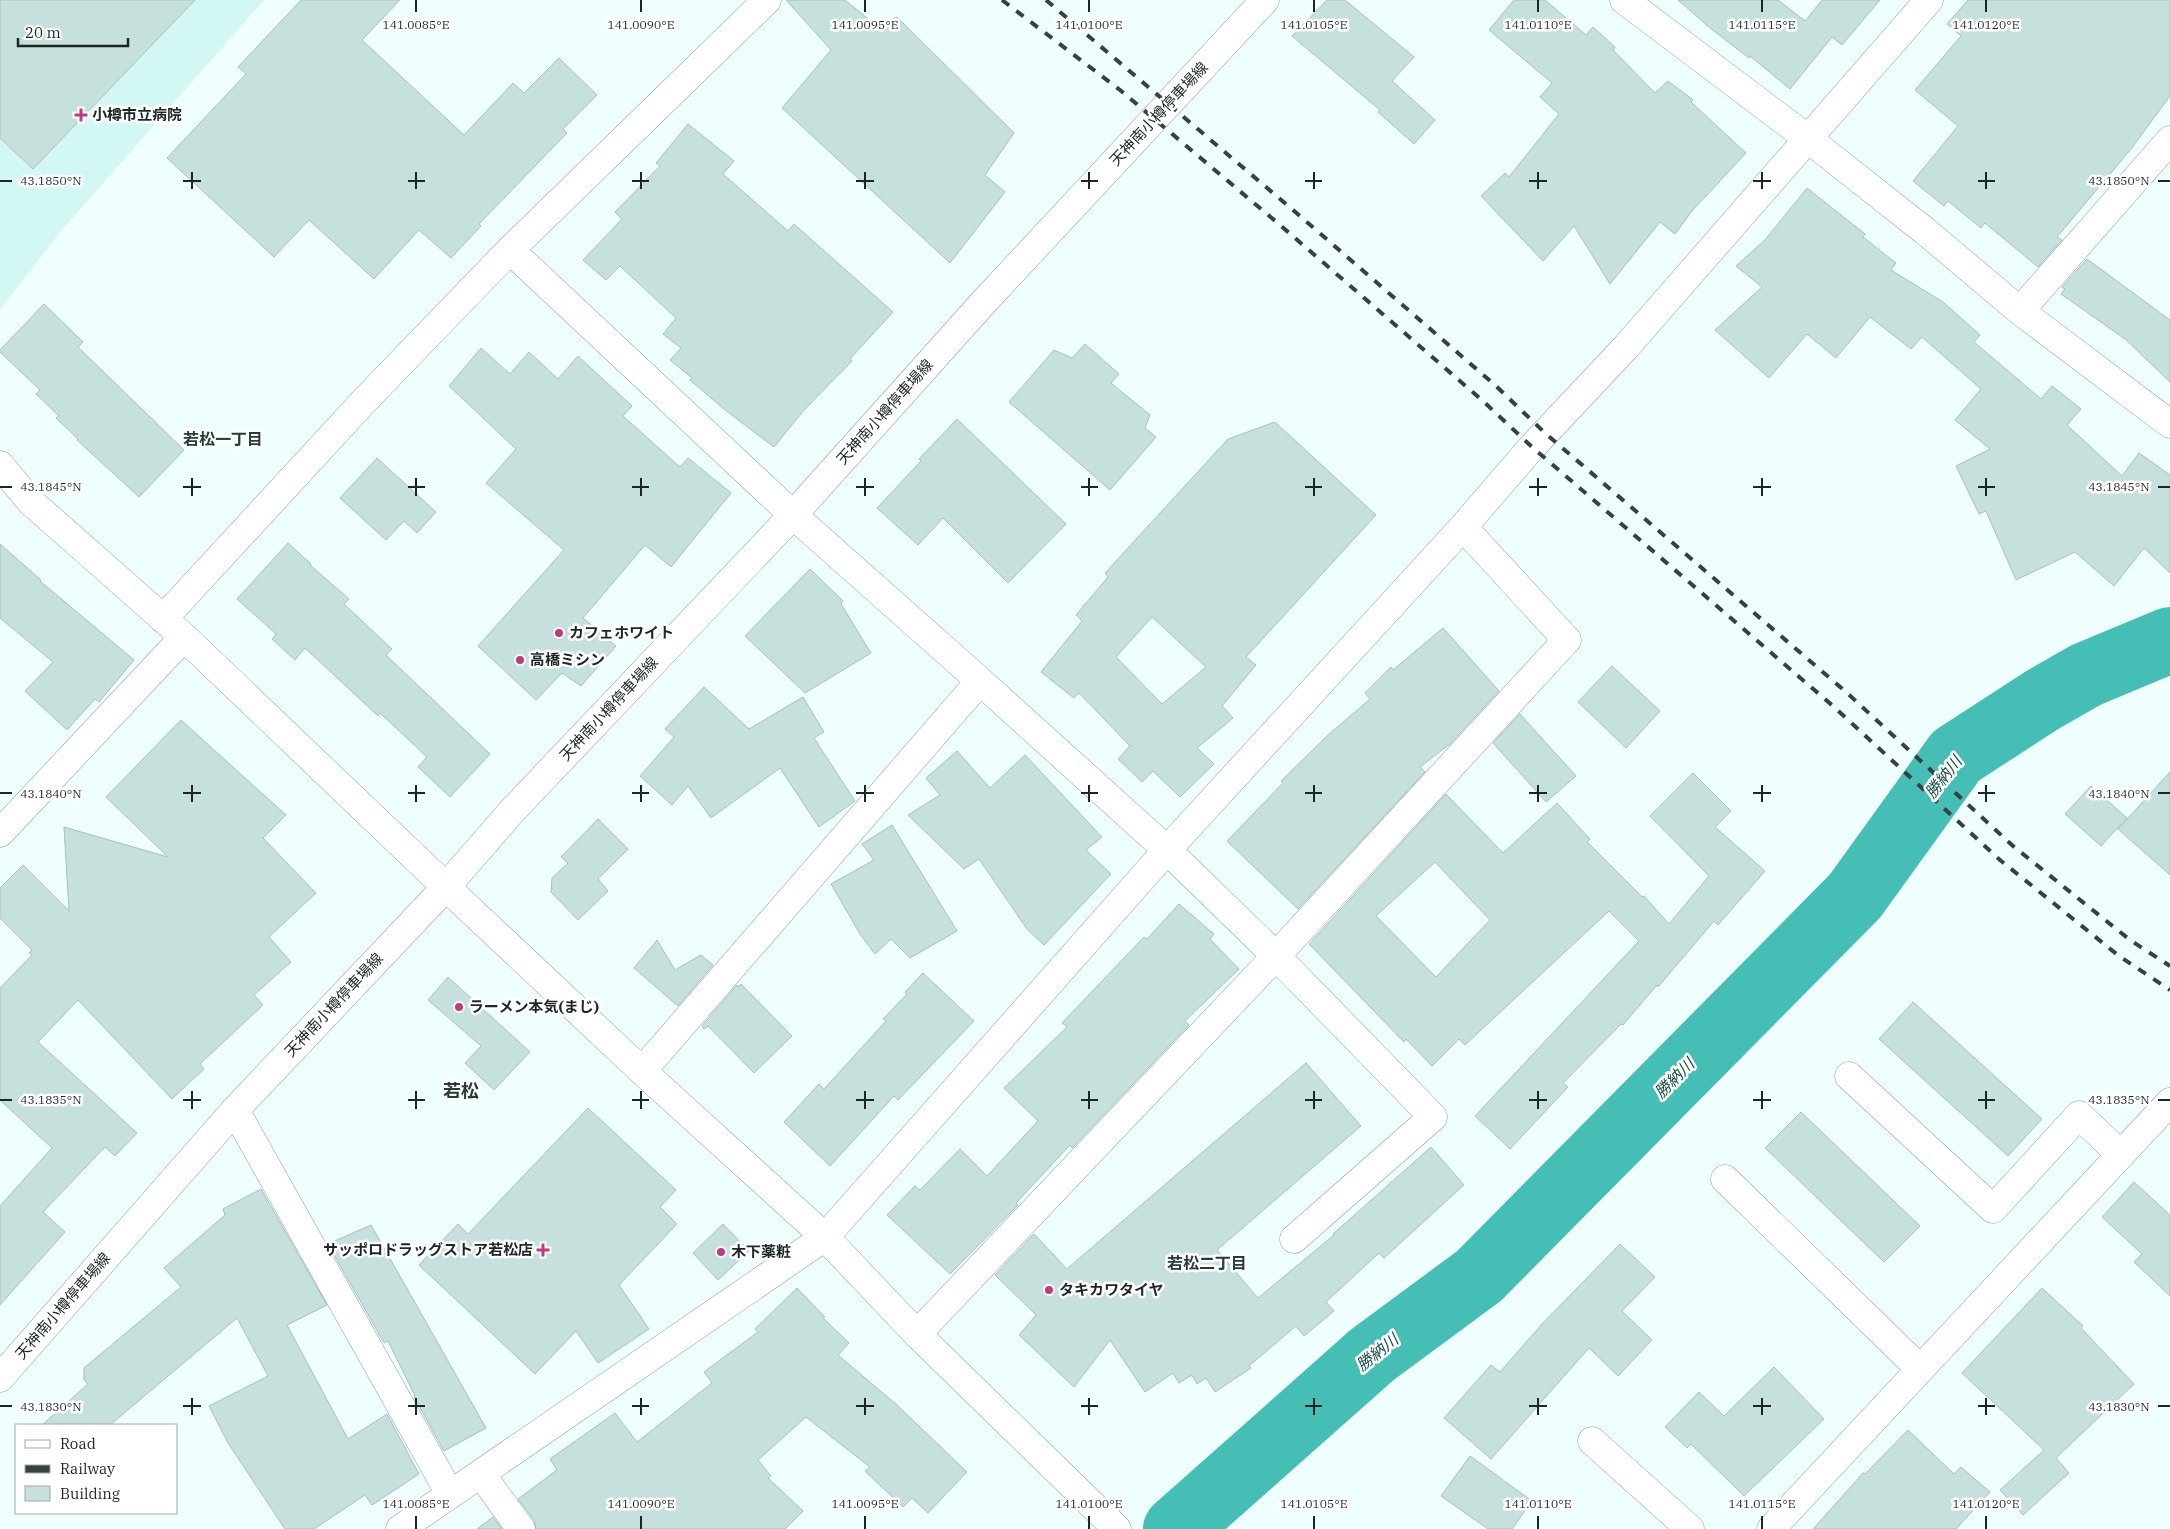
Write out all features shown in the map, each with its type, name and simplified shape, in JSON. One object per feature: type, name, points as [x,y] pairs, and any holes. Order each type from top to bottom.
[{"type":"street","points":[[162,619],[220,559],[366,399],[510,250],[767,0]]},
{"type":"street","name":"天神南小樽停車場線","points":[[0,1378],[235,1110],[446,887],[512,811],[793,515],[982,304],[1265,0]]},
{"type":"street","points":[[1624,0],[1807,138],[1925,231],[2020,311],[2170,424]]},
{"type":"street","points":[[400,1529],[825,1237],[1167,850],[1463,527],[1532,447],[1626,347],[1929,0]]},
{"type":"street","points":[[2020,311],[2170,140]]},
{"type":"street","points":[[510,250],[793,515],[1167,850],[1276,956],[1433,1117],[1294,1238]]},
{"type":"street","points":[[0,465],[31,502],[184,637],[446,887],[825,1237],[918,1334],[1117,1529]]},
{"type":"street","points":[[918,1334],[1276,956],[1566,640],[1463,527]]},
{"type":"street","points":[[0,833],[184,637]]},
{"type":"street","points":[[642,1070],[980,681]]},
{"type":"street","points":[[1849,1076],[1993,1209],[2079,1115],[2121,1154]]},
{"type":"street","points":[[1771,1529],[2170,1102]]},
{"type":"street","points":[[235,1110],[450,1494]]},
{"type":"street","points":[[1725,1179],[1920,1369]]},
{"type":"street","points":[[1592,1441],[1690,1529]]},
{"type":"street","points":[[482,1474],[521,1529]]},
{"type":"shaded area","name":"小樽市立病院","points":[[0,0],[264,0],[61,231],[0,310]]},
{"type":"building","name":"小樽市立病院","points":[[0,0],[195,0],[33,169],[0,138]]},
{"type":"building","points":[[301,0],[400,0],[362,40],[464,135],[513,83],[524,93],[559,58],[597,95],[563,129],[567,133],[479,224],[481,226],[451,258],[419,230],[374,279],[309,220],[274,257],[167,158],[246,74],[238,67]]},
{"type":"building","points":[[786,0],[845,0],[877,26],[897,17],[1014,133],[985,175],[1005,192],[950,263],[782,108],[831,50]]},
{"type":"building","points":[[1327,0],[1345,0],[1414,57],[1392,81],[1435,120],[1414,144],[1378,112],[1380,110],[1292,36]]},
{"type":"building","points":[[1514,0],[1545,0],[1586,35],[1593,27],[1615,47],[1613,50],[1655,93],[1668,81],[1693,100],[1691,102],[1746,153],[1692,211],[1675,234],[1660,222],[1610,284],[1574,226],[1543,261],[1481,196],[1505,173],[1509,177],[1559,114],[1540,97],[1552,83],[1489,30]]},
{"type":"building","points":[[1678,0],[1778,0],[1805,21],[1822,0],[1880,0],[1842,45],[1832,37],[1790,89],[1750,56],[1749,58],[1710,28]]},
{"type":"building","points":[[1968,0],[2170,0],[2170,96],[2131,149],[2057,237],[2062,240],[2038,267],[1985,223],[1981,228],[1948,201],[1944,206],[1913,181],[1958,126],[1915,90],[1961,36],[1947,24]]},
{"type":"building","points":[[688,124],[734,161],[723,174],[788,231],[794,224],[893,312],[850,359],[852,361],[805,409],[774,447],[725,410],[670,360],[681,348],[663,334],[676,318],[620,266],[606,280],[583,260],[622,219],[615,212],[660,166],[656,163]]},
{"type":"building","points":[[1807,188],[1865,234],[1863,237],[1896,263],[1891,270],[1943,302],[1980,335],[1974,342],[2041,399],[2052,386],[2081,409],[2067,425],[2122,476],[2139,453],[2170,475],[2170,573],[2144,548],[2114,586],[2075,552],[2016,580],[1986,511],[1979,514],[1956,466],[1990,449],[1955,420],[1981,389],[1922,337],[1911,349],[1870,317],[1836,358],[1807,334],[1769,378],[1715,330],[1762,287],[1736,266],[1765,240]]},
{"type":"building","points":[[2087,259],[2170,320],[2170,382],[2125,339],[2061,294],[2065,289],[2062,287]]},
{"type":"building","points":[[44,304],[83,342],[78,347],[184,450],[139,497],[77,440],[56,418],[59,416],[36,394],[40,390],[0,352]]},
{"type":"building","points":[[1085,344],[1119,374],[1111,383],[1150,415],[1145,428],[1156,437],[1110,490],[1009,402],[1054,350],[1072,358]]},
{"type":"building","points":[[481,348],[510,374],[529,352],[558,379],[578,356],[632,406],[623,416],[680,467],[688,458],[731,493],[671,567],[645,545],[583,618],[616,646],[581,686],[562,673],[536,700],[478,646],[564,550],[486,483],[516,449],[449,386]]},
{"type":"building","points":[[957,419],[1066,524],[1008,583],[943,518],[918,545],[877,508],[921,461],[919,459]]},
{"type":"building","points":[[1275,422],[1376,515],[1246,657],[1256,665],[1222,706],[1233,718],[1197,748],[1214,764],[1180,797],[1153,771],[1142,782],[1118,759],[1130,746],[1079,693],[1074,698],[1041,672],[1082,621],[1076,615],[1108,577],[1105,573],[1228,439]],"holes":[[[1152,617],[1206,667],[1162,704],[1116,657]]]},
{"type":"building","points":[[377,458],[436,512],[417,533],[404,521],[386,540],[340,498]]},
{"type":"building","points":[[288,543],[349,599],[344,604],[392,649],[386,655],[490,754],[450,797],[418,767],[427,757],[380,713],[378,716],[305,648],[295,660],[272,639],[276,634],[237,599]]},
{"type":"building","points":[[0,544],[40,581],[134,660],[99,702],[95,699],[67,730],[25,691],[53,662],[0,618]]},
{"type":"building","points":[[810,569],[843,601],[841,604],[871,653],[805,693],[745,636]]},
{"type":"building","points":[[1443,628],[1499,691],[1450,744],[1420,767],[1425,772],[1298,909],[1227,841],[1283,783],[1281,781],[1327,736],[1370,699],[1365,693],[1391,667],[1393,670]]},
{"type":"building","points":[[1612,666],[1660,711],[1626,748],[1578,702]]},
{"type":"building","points":[[704,687],[749,729],[803,697],[824,732],[814,738],[855,801],[819,827],[780,768],[711,818],[688,786],[672,805],[640,776],[674,737],[665,729]]},
{"type":"building","points":[[1520,714],[1576,776],[1546,802],[1493,743]]},
{"type":"building","points":[[181,720],[286,815],[263,838],[316,893],[269,937],[291,962],[254,995],[263,1005],[200,1064],[204,1069],[172,1099],[78,1000],[38,1042],[137,1133],[115,1156],[105,1147],[43,1212],[65,1232],[0,1305],[0,1206],[52,1148],[0,1100],[0,988],[32,955],[29,953],[32,950],[0,918],[0,888],[23,865],[69,911],[64,827],[168,857],[106,797]]},
{"type":"building","points":[[957,751],[990,788],[1025,755],[1102,837],[1086,850],[1111,874],[1044,945],[1027,929],[979,859],[964,869],[908,815],[940,795],[926,778]]},
{"type":"building","points":[[2170,772],[2170,875],[2118,829]]},
{"type":"building","points":[[1693,773],[1731,811],[1715,827],[1765,871],[1718,925],[1714,921],[1623,1025],[1621,1024],[1563,1083],[1568,1087],[1510,1149],[1475,1116],[1639,941],[1609,911],[1465,1045],[1459,1039],[1432,1066],[1406,1039],[1404,1042],[1309,944],[1446,794],[1503,853],[1557,803],[1590,839],[1587,842],[1642,897],[1644,896],[1669,924],[1709,876],[1650,816]],"holes":[[[1435,862],[1490,920],[1436,977],[1376,916]]]},
{"type":"building","points":[[2091,786],[2127,818],[2101,846],[2065,814]]},
{"type":"building","points":[[598,819],[628,849],[598,879],[608,891],[578,920],[551,892],[552,878],[568,863],[561,857]]},
{"type":"building","points":[[892,825],[957,931],[910,958],[891,939],[875,954],[860,934],[831,884],[874,860],[862,844]]},
{"type":"building","points":[[1179,904],[1214,934],[1210,939],[1239,969],[1185,1021],[1189,1025],[1072,1148],[1070,1145],[1016,1203],[1018,1205],[950,1274],[887,1215],[915,1186],[920,1190],[960,1149],[987,1176],[1038,1121],[1004,1088],[1067,1027],[1062,1023],[1144,937],[1147,939]]},
{"type":"building","points":[[657,940],[675,970],[701,955],[713,965],[678,1006],[634,968]]},
{"type":"building","points":[[923,973],[974,1021],[898,1100],[894,1096],[830,1166],[784,1122],[819,1084],[824,1089],[886,1021],[883,1019],[907,994],[905,992]]},
{"type":"building","points":[[448,977],[530,1052],[494,1090],[465,1063],[481,1046],[428,1000]]},
{"type":"building","points":[[741,984],[792,1036],[754,1073],[708,1026],[704,1029],[702,1026],[737,985],[739,987]]},
{"type":"building","points":[[1913,1002],[2042,1119],[2008,1156],[1879,1039]]},
{"type":"building","points":[[1306,1063],[1361,1126],[1217,1250],[1258,1298],[1334,1235],[1431,1147],[1464,1185],[1384,1258],[1379,1253],[1326,1302],[1334,1311],[1304,1336],[1296,1326],[1249,1366],[1251,1368],[1215,1392],[1206,1378],[1197,1384],[1192,1375],[1179,1383],[1173,1373],[1145,1392],[1110,1340],[1074,1387],[1019,1335],[1036,1315],[995,1275],[1034,1234],[1067,1269]]},
{"type":"building","name":"サッポロドラッグストア若松店","points":[[588,1108],[676,1190],[660,1207],[677,1224],[619,1285],[649,1329],[598,1363],[576,1331],[535,1374],[419,1265],[458,1224],[468,1234]]},
{"type":"building","points":[[1801,1112],[1920,1226],[1884,1262],[1765,1148]]},
{"type":"building","points":[[2134,1182],[2170,1215],[2170,1296],[2134,1262],[2142,1254],[2102,1217]]},
{"type":"building","points":[[261,1189],[327,1305],[287,1325],[348,1439],[387,1414],[419,1474],[372,1505],[365,1495],[314,1529],[285,1529],[228,1443],[209,1406],[268,1376],[237,1318],[111,1424],[43,1424],[88,1384],[84,1380],[84,1368],[181,1287],[164,1268],[225,1215],[223,1209]]},
{"type":"building","name":"木下薬粧","points":[[723,1224],[749,1251],[718,1280],[693,1253]]},
{"type":"building","points":[[371,1225],[486,1428],[444,1451],[414,1397],[388,1341],[384,1343],[328,1244]]},
{"type":"building","points":[[1620,1244],[1655,1277],[1622,1311],[1652,1340],[1618,1376],[1589,1348],[1491,1459],[1444,1418],[1491,1365],[1500,1372],[1542,1324]]},
{"type":"building","points":[[797,1288],[825,1317],[823,1318],[849,1343],[838,1355],[897,1405],[967,1472],[928,1513],[912,1498],[903,1507],[865,1471],[870,1467],[806,1417],[758,1460],[771,1476],[768,1478],[803,1511],[785,1529],[536,1529],[534,1520],[518,1499],[557,1470],[550,1459],[615,1413],[637,1442],[712,1383],[704,1372],[758,1332],[755,1329]]},
{"type":"building","points":[[2042,1288],[2083,1326],[2081,1328],[2134,1384],[2056,1458],[2069,1473],[2023,1515],[2000,1490],[2044,1450],[1962,1373]]},
{"type":"building","points":[[1774,1367],[1824,1419],[1744,1496],[1691,1444],[1687,1448],[1665,1427],[1699,1392],[1724,1416]]},
{"type":"building","points":[[1908,1430],[1954,1474],[1961,1467],[1990,1492],[1956,1529],[1813,1529],[1863,1473],[1865,1474]]},
{"type":"building","points":[[1470,1456],[1532,1501],[1512,1529],[1488,1529],[1441,1496]]},
{"type":"building","points":[[493,1517],[502,1529],[477,1529]]},
{"type":"waterway","name":"勝納川","points":[[1176,1529],[1372,1355],[1479,1276],[1855,896],[1956,756],[2044,699],[2086,675],[2170,640]]},
{"type":"railway","points":[[1002,0],[1120,90],[1280,225],[1483,401],[1532,447],[1833,706],[2000,860],[2119,956],[2170,990]]},
{"type":"railway","points":[[1046,0],[1293,210],[1496,386],[1545,433],[1846,692],[2013,846],[2130,940],[2170,966]]},
{"type":"place","name":"小樽市立病院","points":[[81,115]]},
{"type":"place","name":"カフェホワイト","points":[[559,633]]},
{"type":"place","name":"高橋ミシン","points":[[520,660]]},
{"type":"place","name":"ラーメン本気(まじ)","points":[[459,1007]]},
{"type":"place","name":"サッポロドラッグストア若松店","points":[[543,1250]]},
{"type":"place","name":"木下薬粧","points":[[721,1252]]},
{"type":"place","name":"タキカワタイヤ","points":[[1049,1290]]},
{"type":"district","name":"若松一丁目","points":[[223,439]]},
{"type":"district","name":"若松","points":[[461,1091]]},
{"type":"district","name":"若松二丁目","points":[[1207,1263]]}]
